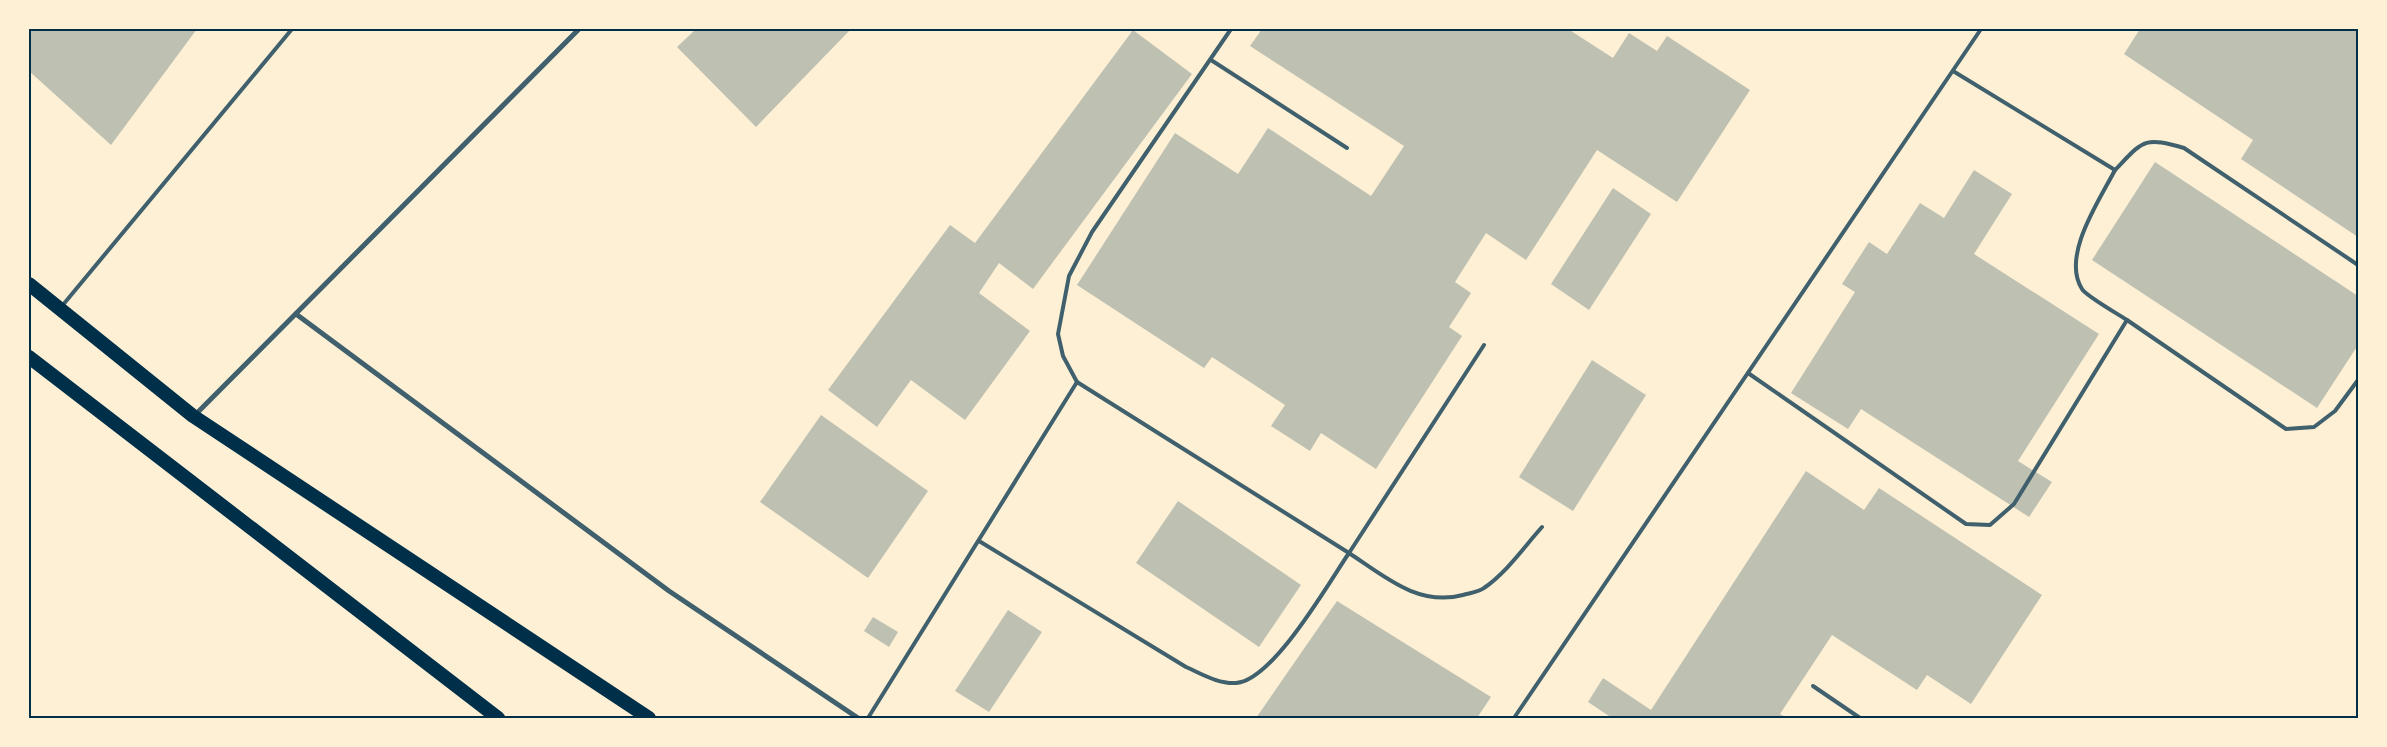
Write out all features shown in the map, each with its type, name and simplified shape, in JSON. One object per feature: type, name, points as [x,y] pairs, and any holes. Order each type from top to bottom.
[{"type":"highway","points":[[29,284],[193,416],[649,718]]},
{"type":"highway","points":[[29,357],[498,718]]},
{"type":"street","points":[[193,416],[580,29]]},
{"type":"street","points":[[296,314],[669,591],[858,718]]},
{"type":"lane","points":[[60,309],[292,29]]},
{"type":"lane","points":[[1231,29],[1092,232],[1068,276],[1058,334],[1062,356],[1077,382],[1405,590],[1428,597],[1454,597],[1483,589],[1502,572],[1542,527]]},
{"type":"lane","points":[[1514,718],[1981,29]]},
{"type":"lane","points":[[1211,60],[1347,148]]},
{"type":"lane","points":[[1953,71],[2115,170]]},
{"type":"lane","points":[[2358,264],[2184,148],[2160,140],[2140,144],[2115,170],[2081,237],[2074,266],[2082,290],[2286,429],[2314,427],[2335,411],[2358,380]]},
{"type":"lane","points":[[1748,373],[1966,524],[1990,525],[2014,504],[2126,320]]},
{"type":"lane","points":[[979,541],[1186,667],[1221,682],[1239,683],[1260,672],[1285,648],[1484,345]]},
{"type":"lane","points":[[868,718],[1077,382]]},
{"type":"lane","points":[[1813,686],[1860,718]]},
{"type":"building","points":[[29,29],[197,29],[111,145],[29,71]]},
{"type":"building","points":[[696,29],[851,29],[756,127],[677,47]]},
{"type":"building","points":[[1262,29],[1568,29],[1613,58],[1629,33],[1657,51],[1667,36],[1750,90],[1677,202],[1597,150],[1526,260],[1486,233],[1455,282],[1471,293],[1449,327],[1462,336],[1376,469],[1321,433],[1310,451],[1271,426],[1285,405],[1212,357],[1204,368],[1077,285],[1175,133],[1238,174],[1268,128],[1371,196],[1404,146],[1250,46]]},
{"type":"building","points":[[2140,29],[2358,29],[2358,237],[2241,159],[2253,140],[2124,54]]},
{"type":"building","points":[[1133,30],[1192,74],[1033,289],[999,263],[979,293],[1030,331],[965,420],[911,380],[877,427],[828,390],[950,225],[975,243]]},
{"type":"building","points":[[2155,162],[2358,296],[2358,345],[2317,408],[2092,260]]},
{"type":"building","points":[[1974,170],[2012,194],[1974,254],[2099,334],[2018,461],[2052,482],[2029,517],[1861,409],[1848,429],[1791,393],[1855,292],[1842,284],[1869,242],[1887,254],[1920,203],[1944,218]]},
{"type":"building","points":[[1613,188],[1651,214],[1589,310],[1551,284]]},
{"type":"building","points":[[1592,360],[1646,395],[1573,511],[1519,477]]},
{"type":"building","points":[[821,415],[928,491],[868,578],[760,502]]},
{"type":"building","points":[[1806,471],[1864,510],[1879,488],[2042,595],[1971,704],[1927,675],[1917,690],[1832,635],[1780,714],[1787,718],[1612,718],[1588,702],[1603,678],[1651,710]]},
{"type":"building","points":[[1178,501],[1301,585],[1259,647],[1136,563]]},
{"type":"building","points":[[1337,601],[1491,697],[1477,718],[1256,718]]},
{"type":"building","points":[[1008,610],[1042,632],[989,712],[955,691]]},
{"type":"building","points":[[873,617],[898,632],[889,647],[864,631]]}]
